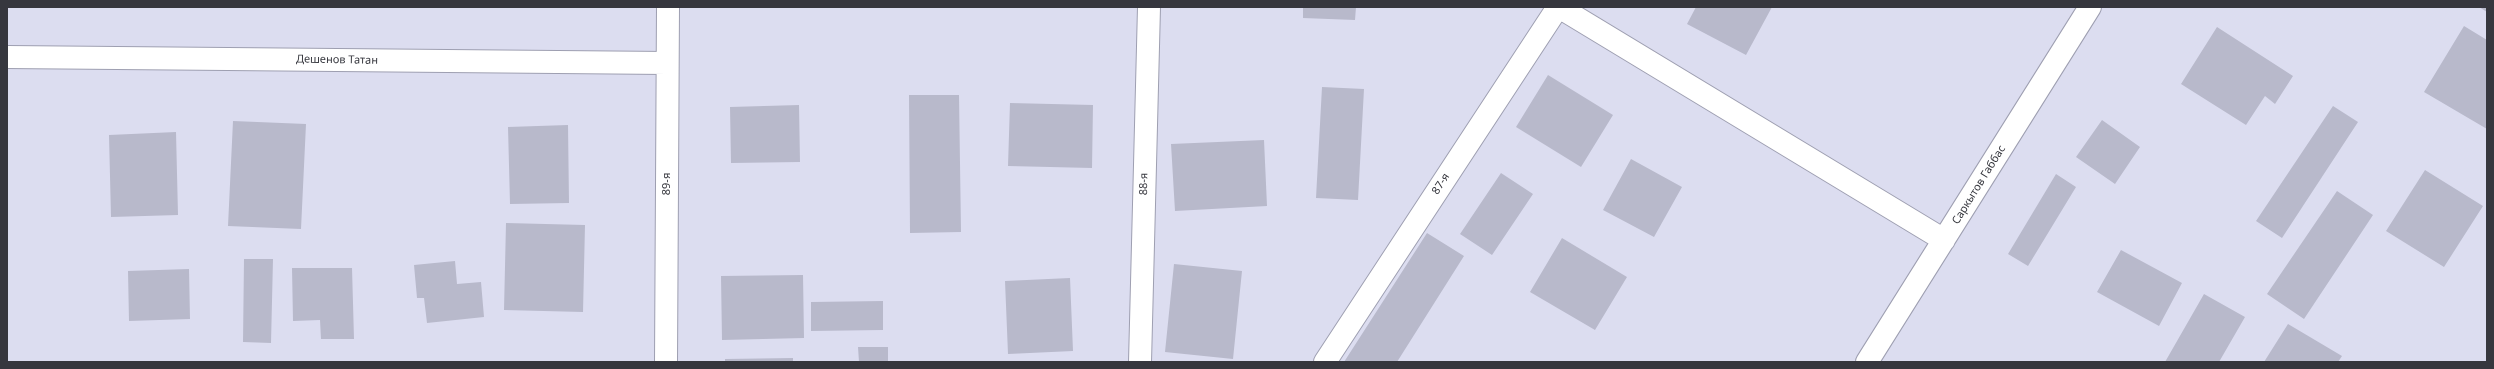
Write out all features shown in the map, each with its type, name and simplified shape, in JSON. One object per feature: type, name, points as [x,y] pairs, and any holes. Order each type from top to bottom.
[{"type":"street","name":"89-я","points":[[666,362],[668,7]]},
{"type":"street","name":"88-я","points":[[1140,362],[1149,7]]},
{"type":"street","points":[[1558,7],[1944,240]]},
{"type":"street","name":"87-я","points":[[1325,362],[1558,7]]},
{"type":"street","name":"Саркытов Габбас","points":[[1867,362],[2090,7]]},
{"type":"street","name":"Дешенов Татан","points":[[7,57],[667,63]]},
{"type":"building","points":[[1303,7],[1356,7],[1355,20],[1303,18]]},
{"type":"building","points":[[1696,7],[1772,7],[1746,55],[1687,24]]},
{"type":"building","points":[[2479,7],[2487,7],[2487,12]]},
{"type":"building","points":[[2464,26],[2487,40],[2487,129],[2424,92]]},
{"type":"building","points":[[2217,27],[2293,76],[2275,104],[2265,96],[2246,125],[2181,84]]},
{"type":"building","points":[[1548,75],[1613,115],[1581,167],[1516,127]]},
{"type":"building","points":[[1322,87],[1364,89],[1358,200],[1316,198]]},
{"type":"building","points":[[909,95],[959,95],[961,232],[910,233]]},
{"type":"building","points":[[1010,103],[1093,105],[1092,168],[1008,166]]},
{"type":"building","points":[[799,105],[800,162],[731,163],[730,107]]},
{"type":"building","points":[[2333,106],[2358,122],[2282,238],[2256,221]]},
{"type":"building","points":[[2102,120],[2140,147],[2115,184],[2076,157]]},
{"type":"building","points":[[233,121],[306,124],[301,229],[228,226]]},
{"type":"building","points":[[568,125],[569,203],[510,204],[508,127]]},
{"type":"building","points":[[176,132],[178,215],[111,217],[109,135]]},
{"type":"building","points":[[1264,140],[1267,206],[1175,211],[1171,144]]},
{"type":"building","points":[[1631,159],[1682,187],[1654,237],[1603,210]]},
{"type":"building","points":[[2425,170],[2483,206],[2444,267],[2386,231]]},
{"type":"building","points":[[1501,173],[1533,194],[1492,255],[1460,234]]},
{"type":"building","points":[[2056,174],[2076,187],[2028,266],[2008,254]]},
{"type":"building","points":[[2337,191],[2373,215],[2304,319],[2267,294]]},
{"type":"building","points":[[506,223],[585,225],[583,312],[504,310]]},
{"type":"building","points":[[1427,233],[1464,256],[1397,362],[1344,362]]},
{"type":"building","points":[[1562,238],[1627,277],[1595,330],[1530,292]]},
{"type":"building","points":[[2121,250],[2182,283],[2159,326],[2097,292]]},
{"type":"building","points":[[244,259],[273,259],[271,343],[243,342]]},
{"type":"building","points":[[455,261],[457,284],[481,282],[484,317],[427,323],[424,298],[417,298],[414,265]]},
{"type":"building","points":[[1174,264],[1242,271],[1233,359],[1165,352]]},
{"type":"building","points":[[292,268],[352,268],[354,339],[321,339],[320,320],[293,321]]},
{"type":"building","points":[[189,269],[190,319],[129,321],[128,271]]},
{"type":"building","points":[[803,275],[804,338],[722,340],[721,276]]},
{"type":"building","points":[[1070,278],[1073,351],[1008,354],[1005,281]]},
{"type":"building","points":[[2204,294],[2245,317],[2219,362],[2165,362]]},
{"type":"building","points":[[883,301],[883,330],[811,331],[811,302]]},
{"type":"building","points":[[2288,324],[2342,356],[2338,362],[2264,362]]},
{"type":"building","points":[[858,347],[888,347],[888,362],[859,362]]},
{"type":"building","points":[[793,358],[793,362],[725,362],[725,359]]}]
